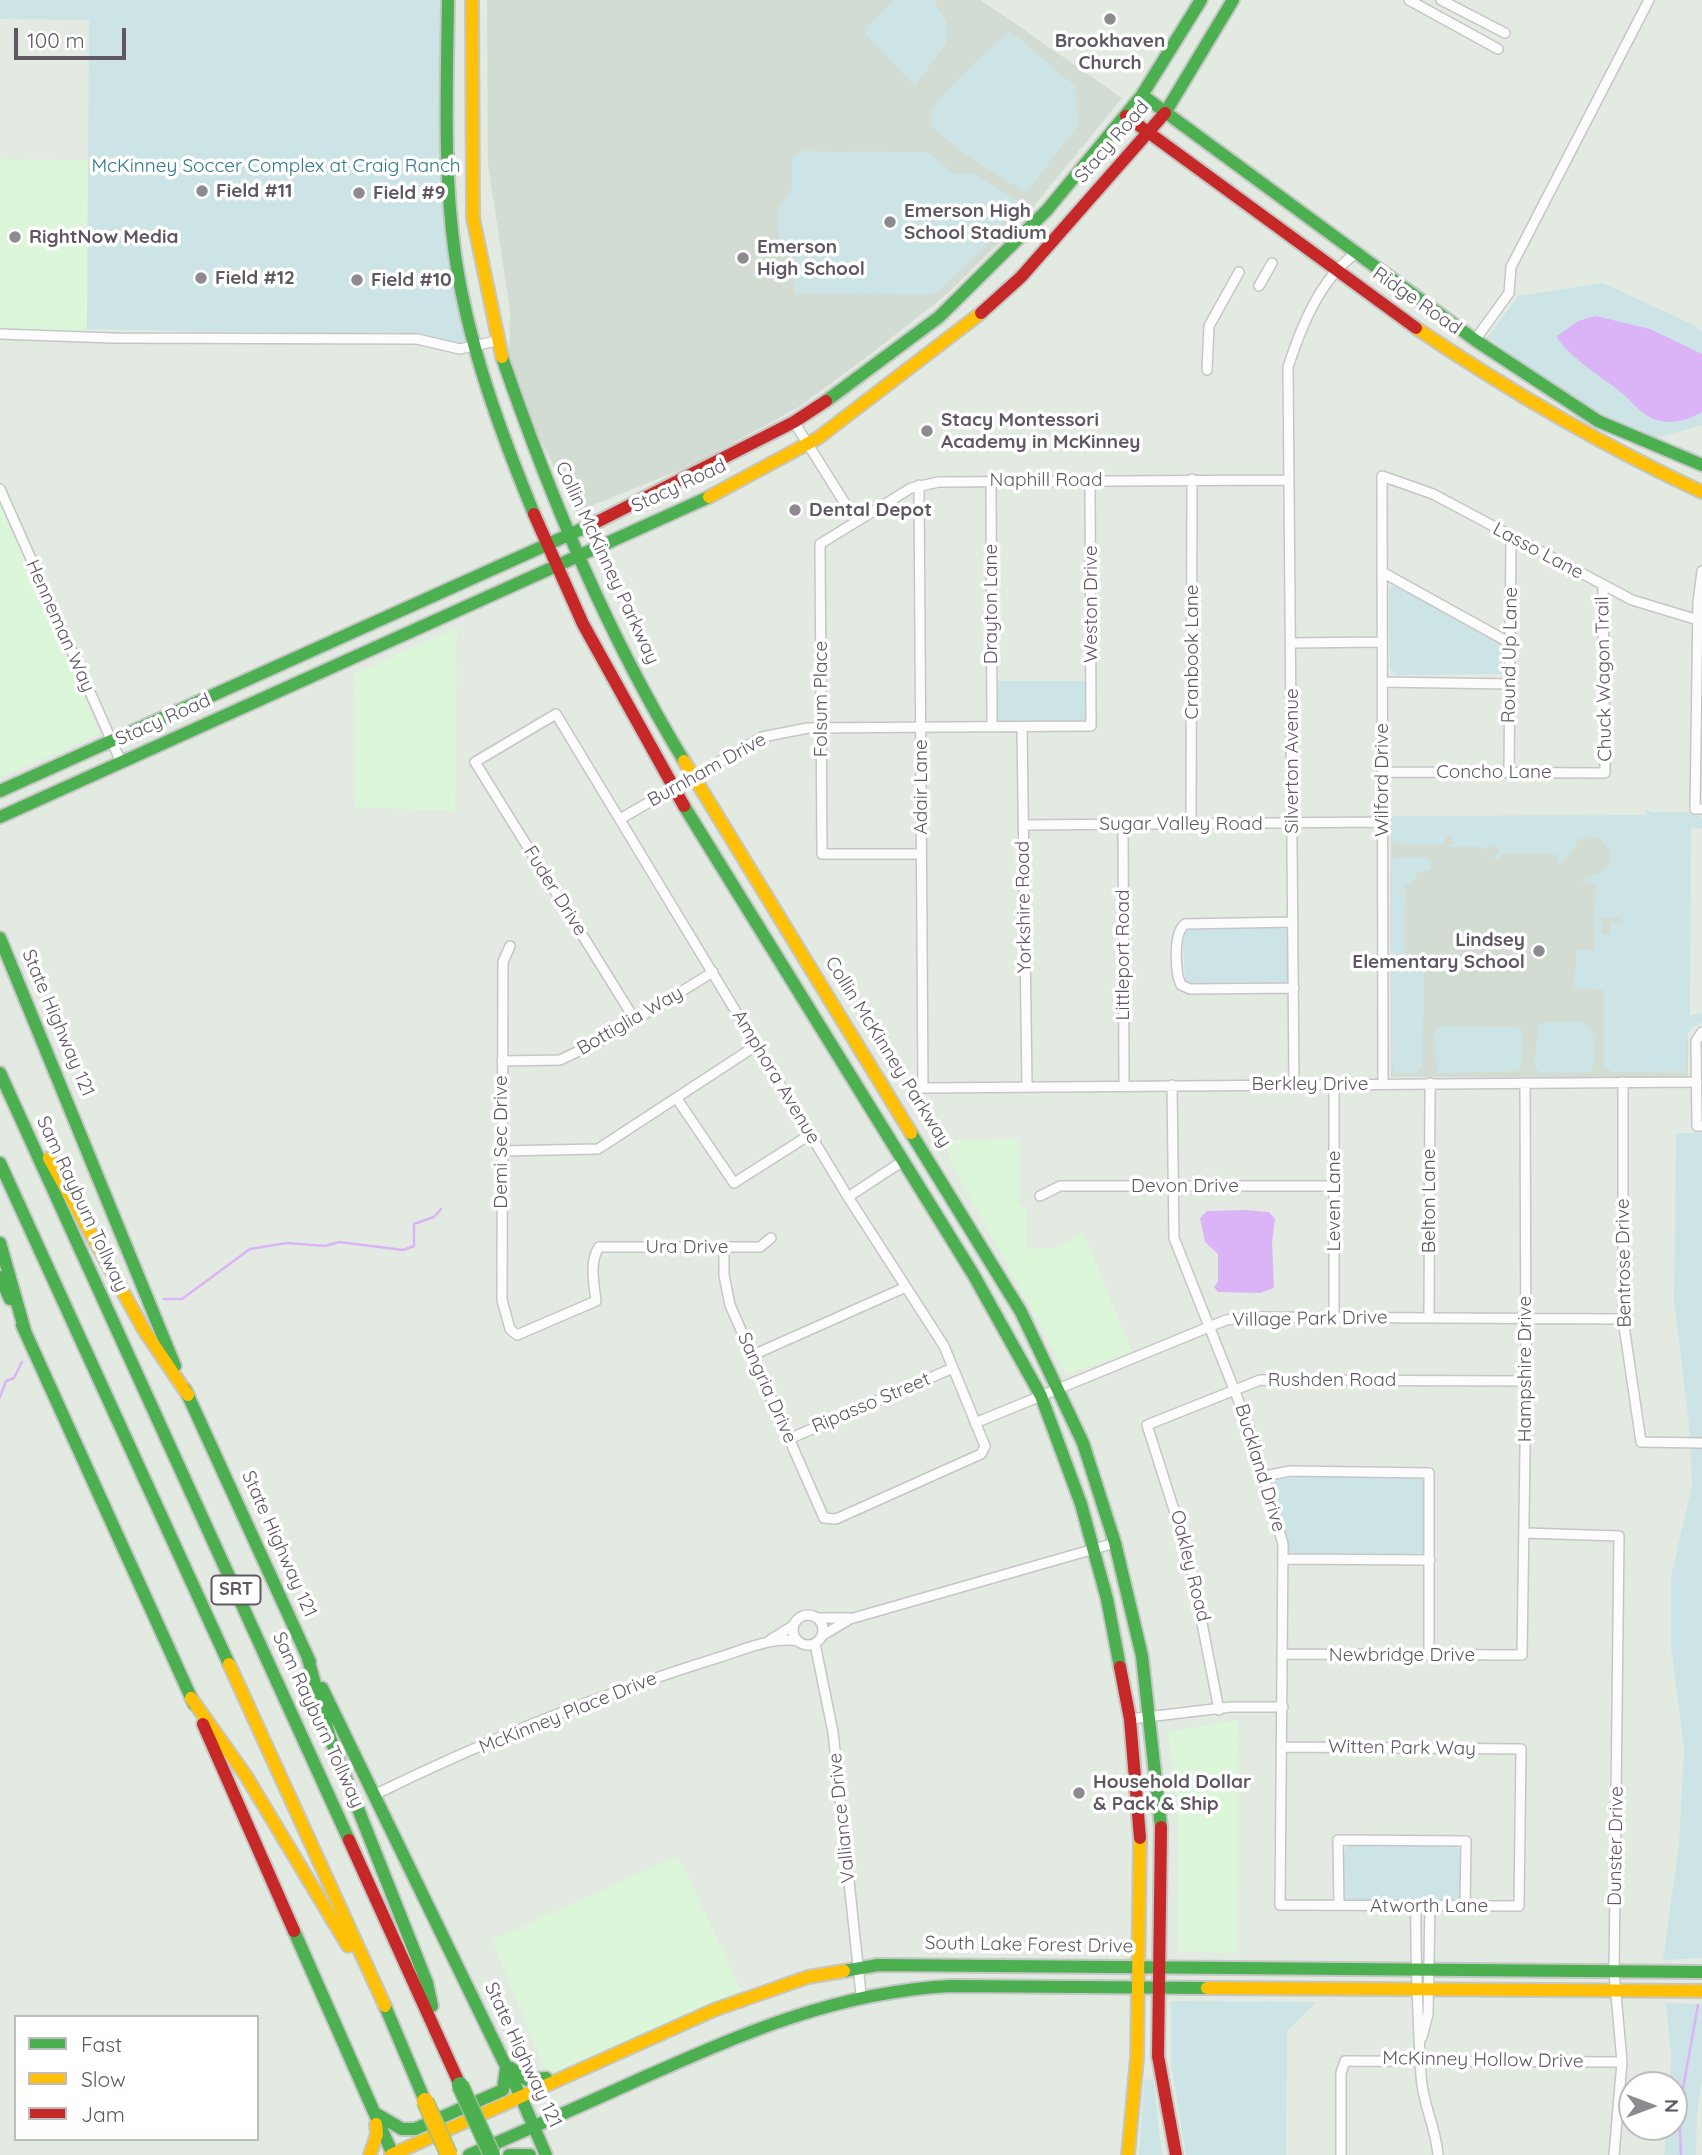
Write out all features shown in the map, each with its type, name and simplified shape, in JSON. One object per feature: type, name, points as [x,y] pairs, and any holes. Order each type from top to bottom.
[{"type":"main road","points":[[449,0],[447,91],[452,231],[474,347],[501,430],[548,545],[593,642],[673,789],[1003,1324],[1041,1396],[1066,1461],[1094,1549],[1115,1638],[1130,1719],[1140,1847],[1136,1968],[1137,2058],[1128,2155]]},
{"type":"main road","name":"Collin McKinney Parkway","points":[[472,0],[473,218],[496,341],[524,427],[578,555],[641,686],[988,1254],[1059,1388],[1083,1443],[1115,1543],[1142,1656],[1151,1717],[1161,1809],[1161,1987],[1158,2056],[1176,2155]]},
{"type":"main road","name":"Stacy Road","points":[[0,791],[571,535],[794,422],[867,373],[961,298],[1047,210],[1142,95],[1201,0]]},
{"type":"main road","name":"Stacy Road","points":[[0,817],[556,564],[692,506],[808,443],[866,404],[978,316],[1021,277],[1165,113],[1233,0]]},
{"type":"main road","points":[[447,91],[471,92]]},
{"type":"main road","name":"Ridge Road","points":[[1142,95],[1475,340],[1598,421],[1702,465]]},
{"type":"main road","name":"Ridge Road","points":[[1126,116],[1520,399],[1588,438],[1702,492]]},
{"type":"main road","points":[[961,298],[978,316]]},
{"type":"main road","points":[[1462,359],[1475,340]]},
{"type":"main road","points":[[1588,438],[1598,421]]},
{"type":"main road","points":[[319,647],[328,668]]},
{"type":"main road","name":"State Highway 121","points":[[0,939],[55,1065],[138,1284],[307,1656],[521,2097],[546,2155]]},
{"type":"main road","name":"Sam Rayburn Tollway","points":[[0,1073],[492,2155]]},
{"type":"main road","points":[[31,1142],[48,1158],[144,1330],[188,1395]]},
{"type":"main road","name":"SRT","points":[[0,1163],[365,1963],[449,2155]]},
{"type":"main road","points":[[0,1243],[25,1331]]},
{"type":"main road","points":[[0,1277],[191,1698],[392,2155]]},
{"type":"main road","points":[[307,1656],[330,1738],[427,1983],[439,2039]]},
{"type":"main road","points":[[191,1698],[258,1796],[345,1944],[365,1963]]},
{"type":"main road","name":"South Lake Forest Drive","points":[[392,2155],[714,2010],[808,1977],[858,1968],[929,1963],[1136,1968],[1702,1972]]},
{"type":"main road","name":"South Lake Forest Drive","points":[[469,2155],[730,2039],[817,2005],[861,1994],[939,1986],[1702,1991]]},
{"type":"main road","points":[[504,2064],[524,2080],[533,2083],[590,2058],[605,2059]]},
{"type":"main road","points":[[374,2113],[402,2129],[415,2129],[503,2090],[504,2064]]},
{"type":"main road","points":[[370,2155],[377,2134],[374,2113]]},
{"type":"main road","points":[[509,2155],[530,2155]]},
{"type":"street","points":[[1409,0],[1498,49]]},
{"type":"street","points":[[1441,0],[1504,33]]},
{"type":"street","points":[[1475,340],[1509,293],[1511,267],[1648,0]]},
{"type":"street","points":[[1335,268],[1355,254]]},
{"type":"street","points":[[1259,286],[1272,263]]},
{"type":"street","name":"Silverton Avenue","points":[[1294,1084],[1288,368],[1308,317],[1335,268]]},
{"type":"street","points":[[1207,370],[1209,326],[1217,305],[1239,272]]},
{"type":"street","points":[[0,334],[140,338],[417,339],[460,349],[496,341]]},
{"type":"street","points":[[794,422],[856,521]]},
{"type":"street","name":"Lasso Lane","points":[[1381,476],[1433,494],[1632,600],[1698,620]]},
{"type":"street","name":"Wilford Drive","points":[[1381,476],[1383,1084]]},
{"type":"street","name":"Cranbook Lane","points":[[1191,824],[1192,479]]},
{"type":"street","name":"Naphill Road","points":[[820,544],[919,485],[991,480],[1289,480]]},
{"type":"street","name":"Drayton Lane","points":[[991,480],[992,727]]},
{"type":"street","name":"Weston Drive","points":[[1090,481],[1091,726]]},
{"type":"street","name":"Adair Lane","points":[[919,485],[923,1088]]},
{"type":"street","name":"Henneman Way","points":[[0,489],[121,762]]},
{"type":"street","name":"Round Up Lane","points":[[1508,772],[1511,537]]},
{"type":"street","name":"Folsum Place","points":[[820,544],[822,854],[921,853]]},
{"type":"street","points":[[1699,809],[1698,620],[1702,571]]},
{"type":"street","points":[[1382,572],[1510,643]]},
{"type":"street","name":"Chuck Wagon Trail","points":[[1603,585],[1605,773]]},
{"type":"street","points":[[1291,643],[1382,642]]},
{"type":"street","points":[[1382,682],[1510,684]]},
{"type":"street","name":"Amphora Avenue","points":[[475,762],[556,714],[848,1197],[944,1346],[985,1446],[974,1459],[830,1521]]},
{"type":"street","name":"Burnham Drive","points":[[620,819],[762,737],[783,731],[822,728],[1091,726]]},
{"type":"street","name":"Yorkshire Road","points":[[1021,728],[1027,1086]]},
{"type":"street","name":"Fuder Drive","points":[[475,762],[635,1020]]},
{"type":"street","name":"Concho Lane","points":[[1382,772],[1605,773]]},
{"type":"street","name":"Sugar Valley Road","points":[[1023,825],[1382,822]]},
{"type":"street","name":"Littleport Road","points":[[1123,824],[1124,1085]]},
{"type":"street","points":[[1293,922],[1185,924],[1178,933],[1178,978],[1181,985],[1191,989],[1294,988]]},
{"type":"street","name":"Demi Sec Drive","points":[[510,946],[503,962],[502,1300],[510,1329],[517,1335],[596,1301]]},
{"type":"street","name":"Bottiglia Way","points":[[502,1061],[560,1060],[604,1039],[713,972]]},
{"type":"street","points":[[1700,1033],[1697,1082],[1700,1126]]},
{"type":"street","points":[[501,1151],[598,1149],[757,1045]]},
{"type":"street","name":"Bentrose Drive","points":[[1623,1082],[1623,1319],[1641,1442],[1702,1443]]},
{"type":"street","name":"Berkley Drive","points":[[923,1088],[1697,1082]]},
{"type":"street","name":"Belton Lane","points":[[1429,1318],[1430,1083]]},
{"type":"street","name":"Hampshire Drive","points":[[1522,1656],[1526,1381],[1525,1083]]},
{"type":"street","name":"Leven Lane","points":[[1334,1084],[1334,1318]]},
{"type":"street","name":"Buckland Drive","points":[[1172,1085],[1174,1238],[1235,1388],[1265,1476],[1281,1531],[1285,1559],[1280,1905],[1339,1905]]},
{"type":"street","points":[[677,1099],[734,1183],[811,1134]]},
{"type":"street","points":[[848,1197],[903,1161]]},
{"type":"street","name":"Devon Drive","points":[[1040,1196],[1060,1186],[1333,1186]]},
{"type":"street","name":"Ura Drive","points":[[596,1301],[593,1255],[599,1247],[760,1248],[771,1238]]},
{"type":"street","name":"Sangria Drive","points":[[724,1247],[724,1275],[730,1305],[824,1518],[830,1521]]},
{"type":"street","points":[[752,1355],[906,1287]]},
{"type":"street","name":"Village Park Drive","points":[[975,1423],[1208,1326],[1251,1317],[1623,1319]]},
{"type":"street","name":"Ripasso Street","points":[[789,1438],[953,1368]]},
{"type":"street","name":"Rushden Road","points":[[1147,1425],[1260,1380],[1526,1381]]},
{"type":"street","name":"Oakley Road","points":[[1147,1425],[1189,1557],[1219,1710]]},
{"type":"street","points":[[1265,1476],[1290,1471],[1429,1473],[1429,1654]]},
{"type":"street","name":"Dunster Drive","points":[[1525,1533],[1619,1536],[1614,1972],[1622,2062],[1614,2155]]},
{"type":"street","points":[[850,1619],[805,1615],[794,1625],[793,1635],[805,1645],[815,1644],[823,1635],[850,1619],[1115,1543]]},
{"type":"street","points":[[1285,1559],[1430,1560]]},
{"type":"street","points":[[818,1618],[823,1626],[823,1635]]},
{"type":"street","name":"McKinney Place Drive","points":[[765,1643],[794,1625]]},
{"type":"street","name":"McKinney Place Drive","points":[[374,1795],[415,1775],[629,1686],[765,1643],[798,1641]]},
{"type":"street","name":"Valliance Drive","points":[[815,1644],[833,1732],[861,1994]]},
{"type":"street","name":"Newbridge Drive","points":[[1283,1654],[1522,1656]]},
{"type":"street","points":[[1130,1719],[1283,1707]]},
{"type":"street","name":"Witten Park Way","points":[[1283,1747],[1521,1749],[1519,1906]]},
{"type":"street","points":[[1339,1905],[1338,1840],[1466,1841],[1465,1906]]},
{"type":"street","name":"Atworth Lane","points":[[1339,1905],[1519,1906]]},
{"type":"street","points":[[1430,1906],[1422,1989],[1415,2015],[1421,2041],[1420,2078],[1437,2136],[1438,2155]]},
{"type":"street","points":[[1416,1907],[1422,1989],[1428,2014],[1421,2041]]},
{"type":"street","name":"McKinney Hollow Drive","points":[[1341,2155],[1341,2073],[1345,2061],[1622,2062]]},
{"type":"shaded area","name":"Emerson High School","points":[[487,0],[981,0],[1122,98],[1021,222],[947,294],[876,350],[799,407],[695,464],[576,512],[531,420],[509,355],[510,310],[488,165]]},
{"type":"shaded area","points":[[0,159],[88,160],[87,329],[55,337],[0,334]]},
{"type":"shaded area","points":[[1596,316],[1650,329],[1702,354],[1702,412],[1672,422],[1648,416],[1577,359],[1556,337],[1578,321]]},
{"type":"shaded area","points":[[0,504],[100,734],[0,777]]},
{"type":"shaded area","points":[[457,628],[455,811],[355,807],[354,673]]},
{"type":"shaded area","name":"Lindsey Elementary School","points":[[1678,816],[1687,826],[1688,1077],[1391,1077],[1391,817]]},
{"type":"shaded area","points":[[1019,1139],[1019,1206],[1026,1206],[1026,1249],[1058,1248],[1083,1232],[1132,1352],[1066,1374],[950,1160],[945,1140]]},
{"type":"shaded area","points":[[1207,1211],[1269,1212],[1275,1219],[1272,1242],[1274,1288],[1260,1293],[1218,1292],[1214,1287],[1218,1282],[1218,1254],[1205,1242],[1200,1218]]},
{"type":"shaded area","points":[[1238,1720],[1237,1953],[1178,1951],[1177,1804],[1168,1732]]},
{"type":"shaded area","points":[[675,1857],[683,1865],[741,1991],[547,2075],[492,1940]]},
{"type":"green space","name":"McKinney Soccer Complex at Craig Ranch","points":[[0,0],[444,0],[460,307],[465,340],[457,346],[418,335],[87,329],[89,20],[0,19]]},
{"type":"green space","points":[[894,0],[933,0],[947,22],[947,42],[915,86],[866,35],[866,28]]},
{"type":"green space","points":[[1010,31],[1075,86],[1078,125],[1026,193],[963,153],[932,127],[931,109],[957,79]]},
{"type":"green space","name":"Emerson High School Stadium","points":[[801,151],[927,152],[954,174],[974,174],[1019,202],[979,253],[933,295],[795,294],[795,258],[781,240],[777,228],[780,205],[792,188],[792,159]]},
{"type":"green space","points":[[1603,283],[1696,326],[1702,332],[1702,425],[1649,440],[1548,382],[1488,337],[1518,296]]},
{"type":"green space","points":[[1397,585],[1502,645],[1502,674],[1396,675],[1390,669],[1389,588]]},
{"type":"green space","points":[[997,681],[1087,681],[1087,719],[1077,723],[1000,723],[996,718]]},
{"type":"green space","points":[[1646,809],[1652,812],[1697,812],[1702,815],[1697,815],[1702,818],[1702,829],[1691,827],[1690,1015],[1702,1013],[1702,1023],[1690,1030],[1686,1043],[1685,1071],[1612,1072],[1604,1065],[1604,990],[1574,988],[1577,950],[1595,950],[1595,921],[1603,921],[1602,934],[1610,934],[1610,923],[1605,921],[1619,924],[1623,922],[1619,917],[1595,919],[1596,883],[1581,882],[1610,863],[1612,857],[1601,840],[1590,836],[1579,839],[1566,860],[1558,863],[1558,855],[1551,854],[1502,854],[1499,861],[1494,857],[1500,850],[1493,844],[1487,851],[1482,847],[1448,847],[1453,843],[1452,836],[1446,836],[1444,845],[1398,844],[1392,841],[1392,816],[1646,815]]},
{"type":"green space","points":[[1425,857],[1431,862],[1430,870],[1419,871],[1412,883],[1405,883],[1404,953],[1411,954],[1410,957],[1392,954],[1392,859]]},
{"type":"green space","points":[[1286,925],[1289,980],[1286,984],[1190,984],[1185,981],[1183,934],[1186,928]]},
{"type":"green space","points":[[1399,969],[1419,969],[1424,974],[1422,1067],[1416,1073],[1398,1074],[1393,1069],[1392,974]]},
{"type":"green space","points":[[1583,1022],[1588,1025],[1593,1037],[1595,1052],[1591,1072],[1541,1073],[1534,1066],[1539,1023]]},
{"type":"green space","points":[[1439,1026],[1519,1027],[1523,1034],[1520,1071],[1437,1073],[1435,1032]]},
{"type":"green space","points":[[1676,1133],[1702,1133],[1702,1958],[1663,1960],[1679,1844],[1684,1750],[1671,1647],[1671,1577],[1692,1485],[1689,1424],[1674,1301]]},
{"type":"green space","points":[[1420,1474],[1426,1478],[1424,1535],[1427,1538],[1423,1557],[1305,1554],[1302,1557],[1290,1557],[1286,1553],[1286,1535],[1276,1494],[1270,1483],[1272,1478]]},
{"type":"green space","points":[[1349,1845],[1457,1846],[1462,1855],[1461,1898],[1457,1903],[1342,1900],[1342,1853]]},
{"type":"green space","points":[[1171,2001],[1316,2002],[1287,2031],[1286,2155],[1186,2155],[1171,2064]]},
{"type":"green space","points":[[1666,2003],[1702,2004],[1702,2077],[1697,2113],[1696,2155],[1664,2155],[1666,2141],[1688,2141],[1688,2071],[1670,2071]]},
{"type":"green space","points":[[1153,2079],[1162,2155],[1139,2155],[1144,2080]]},
{"type":"waterway","points":[[164,1299],[182,1299],[250,1249],[287,1243],[325,1246],[339,1242],[403,1250],[414,1246],[414,1224],[434,1217],[441,1209]]},
{"type":"waterway","points":[[0,1397],[6,1381],[14,1378],[22,1362]]},
{"type":"waterway","points":[[1681,2155],[1679,2111],[1698,2005]]},
{"type":"traffic: fast","points":[[448,0],[447,160],[455,255],[468,321],[487,387],[534,514]]},
{"type":"traffic: fast","points":[[826,401],[939,317],[1047,210],[1142,95],[1201,0]]},
{"type":"traffic: fast","points":[[1165,113],[1233,0]]},
{"type":"traffic: fast","points":[[1142,95],[1475,340],[1598,421],[1702,465]]},
{"type":"traffic: fast","points":[[502,357],[560,513],[582,564],[630,664],[684,761]]},
{"type":"traffic: fast","points":[[0,817],[709,497]]},
{"type":"traffic: fast","points":[[0,791],[595,523]]},
{"type":"traffic: fast","points":[[684,806],[973,1274],[1041,1396],[1081,1504],[1107,1599],[1120,1667]]},
{"type":"traffic: fast","points":[[0,938],[175,1366]]},
{"type":"traffic: fast","points":[[0,1073],[349,1840]]},
{"type":"traffic: fast","points":[[911,1133],[1021,1312],[1083,1443],[1115,1543],[1142,1656],[1161,1827]]},
{"type":"traffic: fast","points":[[0,1163],[229,1664]]},
{"type":"traffic: fast","points":[[0,1243],[25,1331]]},
{"type":"traffic: fast","points":[[0,1277],[10,1299]]},
{"type":"traffic: fast","points":[[22,1325],[194,1704]]},
{"type":"traffic: fast","points":[[185,1389],[310,1662]]},
{"type":"traffic: fast","points":[[307,1655],[330,1738],[427,1983],[432,2006]]},
{"type":"traffic: fast","points":[[322,1688],[521,2097],[546,2155]]},
{"type":"traffic: fast","points":[[294,1931],[393,2155]]},
{"type":"traffic: fast","points":[[844,1971],[878,1965],[1702,1972]]},
{"type":"traffic: fast","points":[[469,2155],[679,2062],[754,2031],[829,2006],[909,1990],[951,1986],[1207,1988]]},
{"type":"traffic: fast","points":[[385,2006],[425,2101]]},
{"type":"traffic: fast","points":[[378,2115],[402,2129],[415,2129],[503,2090],[506,2068]]},
{"type":"traffic: fast","points":[[511,2068],[527,2080],[546,2078]]},
{"type":"traffic: fast","points":[[460,2085],[492,2155]]},
{"type":"traffic: fast","points":[[509,2155],[530,2155]]},
{"type":"traffic: slow","points":[[472,0],[473,218],[502,357]]},
{"type":"traffic: slow","points":[[709,497],[818,438],[981,313]]},
{"type":"traffic: slow","points":[[1416,328],[1556,416],[1702,492]]},
{"type":"traffic: slow","points":[[684,761],[911,1133]]},
{"type":"traffic: slow","points":[[49,1158],[144,1330],[188,1395]]},
{"type":"traffic: slow","points":[[229,1664],[385,2006]]},
{"type":"traffic: slow","points":[[191,1698],[246,1776],[348,1946]]},
{"type":"traffic: slow","points":[[1128,2155],[1137,2058],[1140,1838]]},
{"type":"traffic: slow","points":[[391,2155],[714,2010],[808,1977],[844,1971]]},
{"type":"traffic: slow","points":[[1207,1988],[1702,1991]]},
{"type":"traffic: slow","points":[[425,2101],[449,2155]]},
{"type":"traffic: slow","points":[[370,2155],[377,2134],[376,2124]]},
{"type":"traffic: jam","points":[[981,313],[1021,277],[1165,113]]},
{"type":"traffic: jam","points":[[1126,116],[1416,328]]},
{"type":"traffic: jam","points":[[595,523],[794,422],[826,401]]},
{"type":"traffic: jam","points":[[534,514],[583,624],[684,806]]},
{"type":"traffic: jam","points":[[1120,1667],[1130,1719],[1140,1838]]},
{"type":"traffic: jam","points":[[203,1724],[294,1931]]},
{"type":"traffic: jam","points":[[1161,1827],[1158,2056],[1176,2155]]},
{"type":"traffic: jam","points":[[349,1840],[460,2085]]},
{"type":"place","name":"Brookhaven Church","points":[[1110,19]]},
{"type":"place","name":"Field #11","points":[[202,191]]},
{"type":"place","name":"Field #9","points":[[359,193]]},
{"type":"place","name":"Emerson High School Stadium","points":[[890,222]]},
{"type":"place","name":"RightNow Media","points":[[15,237]]},
{"type":"place","name":"Emerson High School","points":[[743,258]]},
{"type":"place","name":"Field #12","points":[[201,278]]},
{"type":"place","name":"Field #10","points":[[357,280]]},
{"type":"place","name":"Stacy Montessori Academy in McKinney","points":[[927,431]]},
{"type":"place","name":"Dental Depot","points":[[795,510]]},
{"type":"place","name":"Lindsey Elementary School","points":[[1539,951]]},
{"type":"place","name":"Household Dollar & Pack & Ship","points":[[1079,1793]]}]
